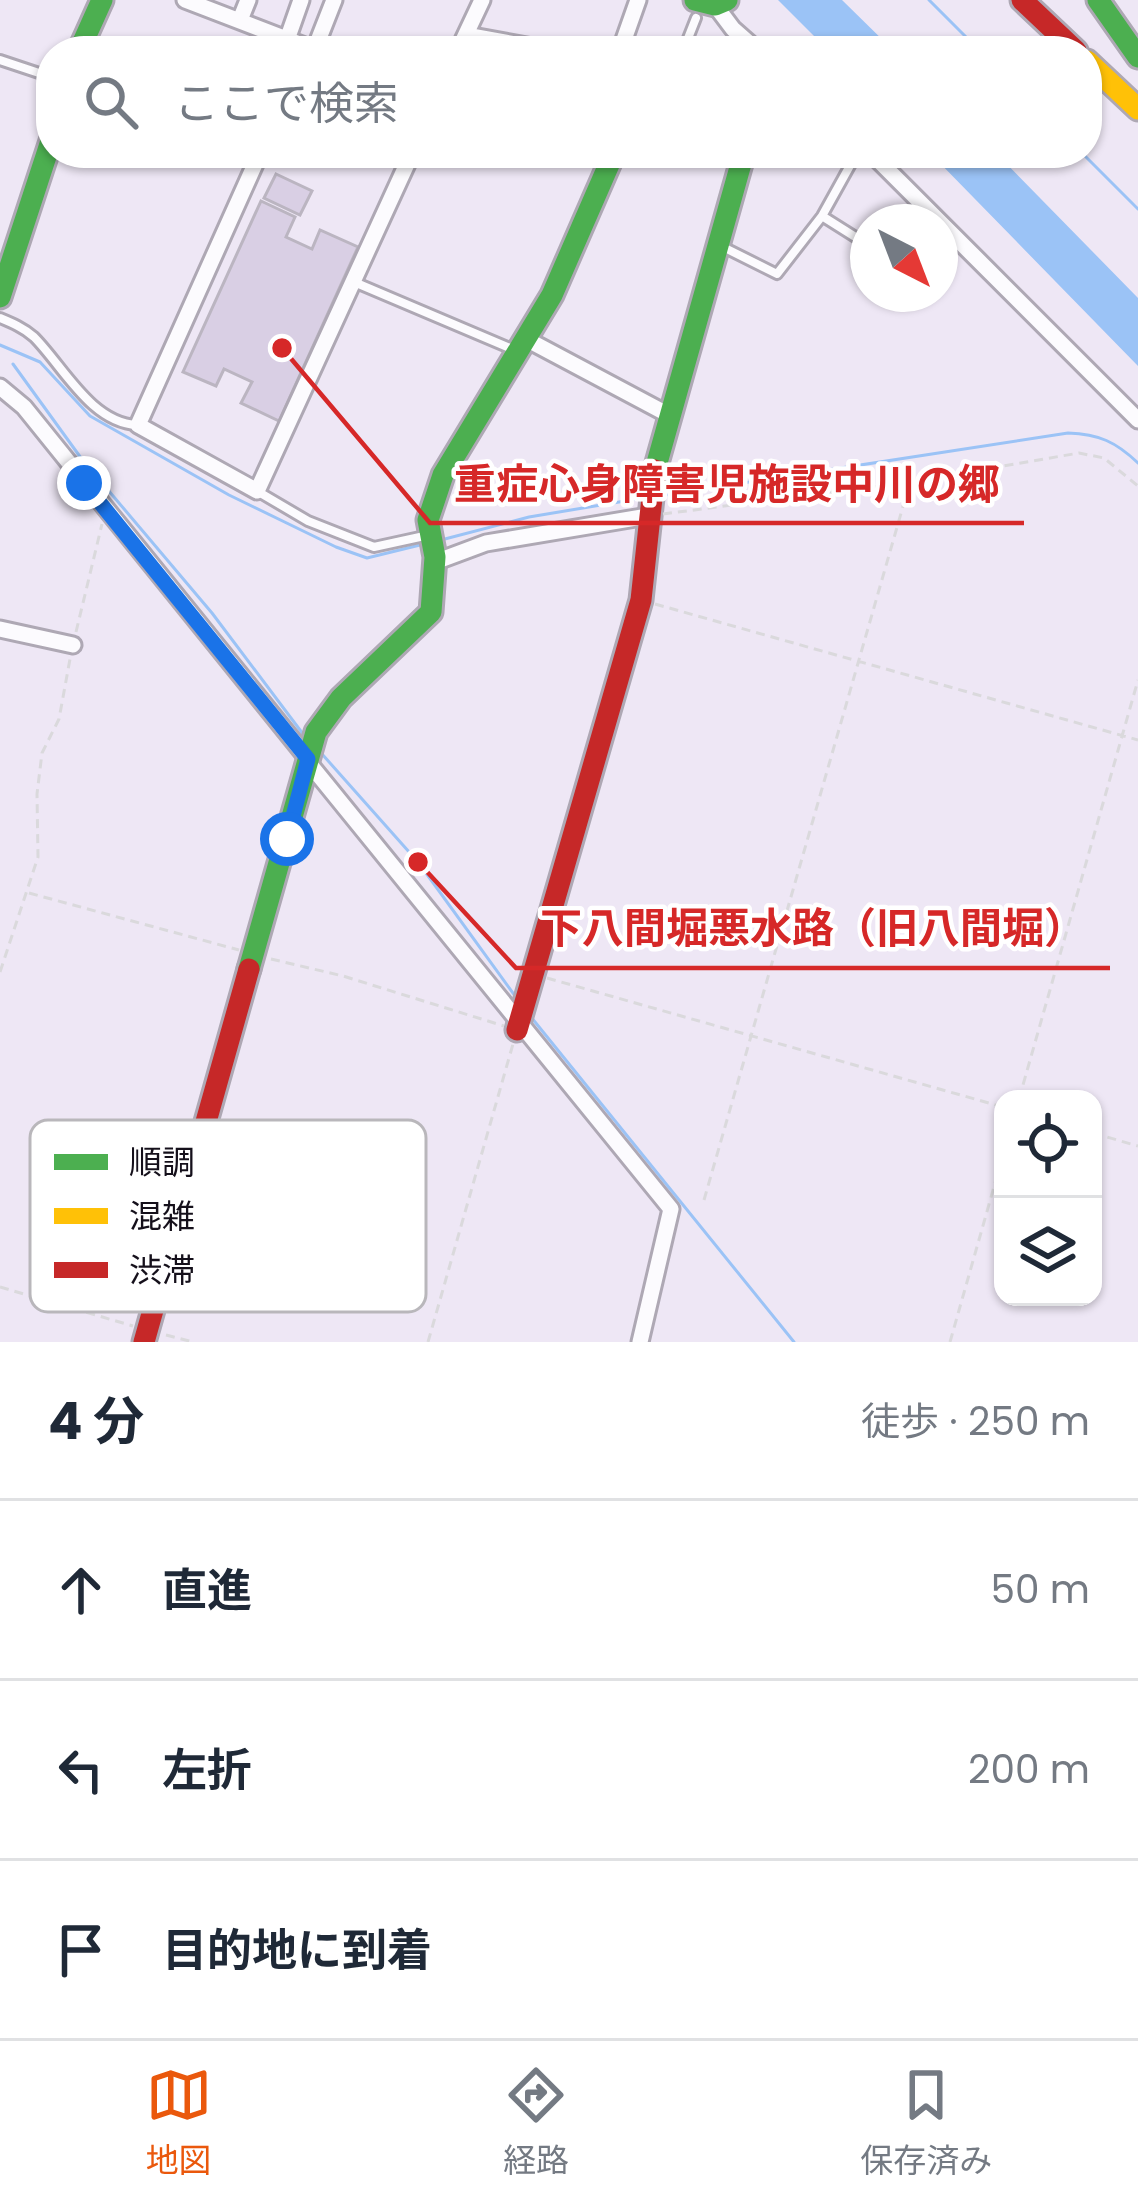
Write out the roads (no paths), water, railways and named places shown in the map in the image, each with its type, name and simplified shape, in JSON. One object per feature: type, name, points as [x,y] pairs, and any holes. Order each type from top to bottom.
[{"type":"main road","points":[[86,36],[102,0]]},
{"type":"main road","points":[[1098,0],[1138,57]]},
{"type":"main road","points":[[1030,2],[1062,36]]},
{"type":"main road","points":[[1102,75],[1138,109]]},
{"type":"main road","points":[[0,297],[42,168]]},
{"type":"main road","points":[[208,1120],[310,752],[341,698],[435,604],[428,520],[449,460],[552,296],[607,168]]},
{"type":"main road","points":[[518,1025],[641,600],[651,484],[740,168]]},
{"type":"street","points":[[185,0],[284,36]]},
{"type":"street","points":[[240,20],[248,0]]},
{"type":"street","points":[[287,36],[301,0]]},
{"type":"street","points":[[320,36],[334,0]]},
{"type":"street","points":[[465,36],[482,0]]},
{"type":"street","points":[[625,36],[638,0]]},
{"type":"street","points":[[1111,0],[1138,37]]},
{"type":"street","points":[[708,6],[741,36]]},
{"type":"street","points":[[253,168],[137,424],[257,491],[405,168]]},
{"type":"street","points":[[886,168],[1138,420]]},
{"type":"street","points":[[522,345],[669,415]]},
{"type":"street","points":[[0,388],[24,407],[105,511],[310,752],[518,1025],[671,1209],[640,1342]]},
{"type":"street","points":[[433,551],[647,516]]},
{"type":"street","points":[[0,629],[73,645]]},
{"type":"lane","points":[[691,36],[708,6]]},
{"type":"lane","points":[[467,32],[490,36]]},
{"type":"lane","points":[[0,60],[36,72]]},
{"type":"lane","points":[[718,245],[777,274],[822,216],[849,168]]},
{"type":"lane","points":[[822,216],[850,234]]},
{"type":"lane","points":[[353,281],[522,345]]},
{"type":"lane","points":[[0,318],[32,335],[94,405],[129,425],[137,424]]},
{"type":"lane","points":[[257,491],[308,521],[374,547],[433,551]]},
{"type":"water","points":[[778,0],[842,0],[879,36],[814,36]]},
{"type":"water","points":[[945,168],[1011,168],[1138,298],[1138,366]]},
{"type":"waterway","points":[[329,36],[342,0]]},
{"type":"waterway","points":[[929,0],[965,36]]},
{"type":"waterway","points":[[1097,168],[1138,209]]},
{"type":"waterway","points":[[0,345],[40,362],[90,416],[229,495],[336,547],[367,558],[420,545]]},
{"type":"waterway","points":[[13,364],[81,458],[212,613],[303,734]]},
{"type":"waterway","points":[[659,496],[1068,433],[1106,440],[1138,463]]},
{"type":"waterway","points":[[441,540],[529,517],[643,498]]},
{"type":"waterway","points":[[322,754],[418,862],[518,1000]]},
{"type":"waterway","points":[[531,1017],[794,1342]]},
{"type":"place","name":"重症心身障害児施設中川の郷","points":[[282,348]]},
{"type":"place","name":"下八間堀悪水路（旧八間堀）","points":[[418,862]]}]
